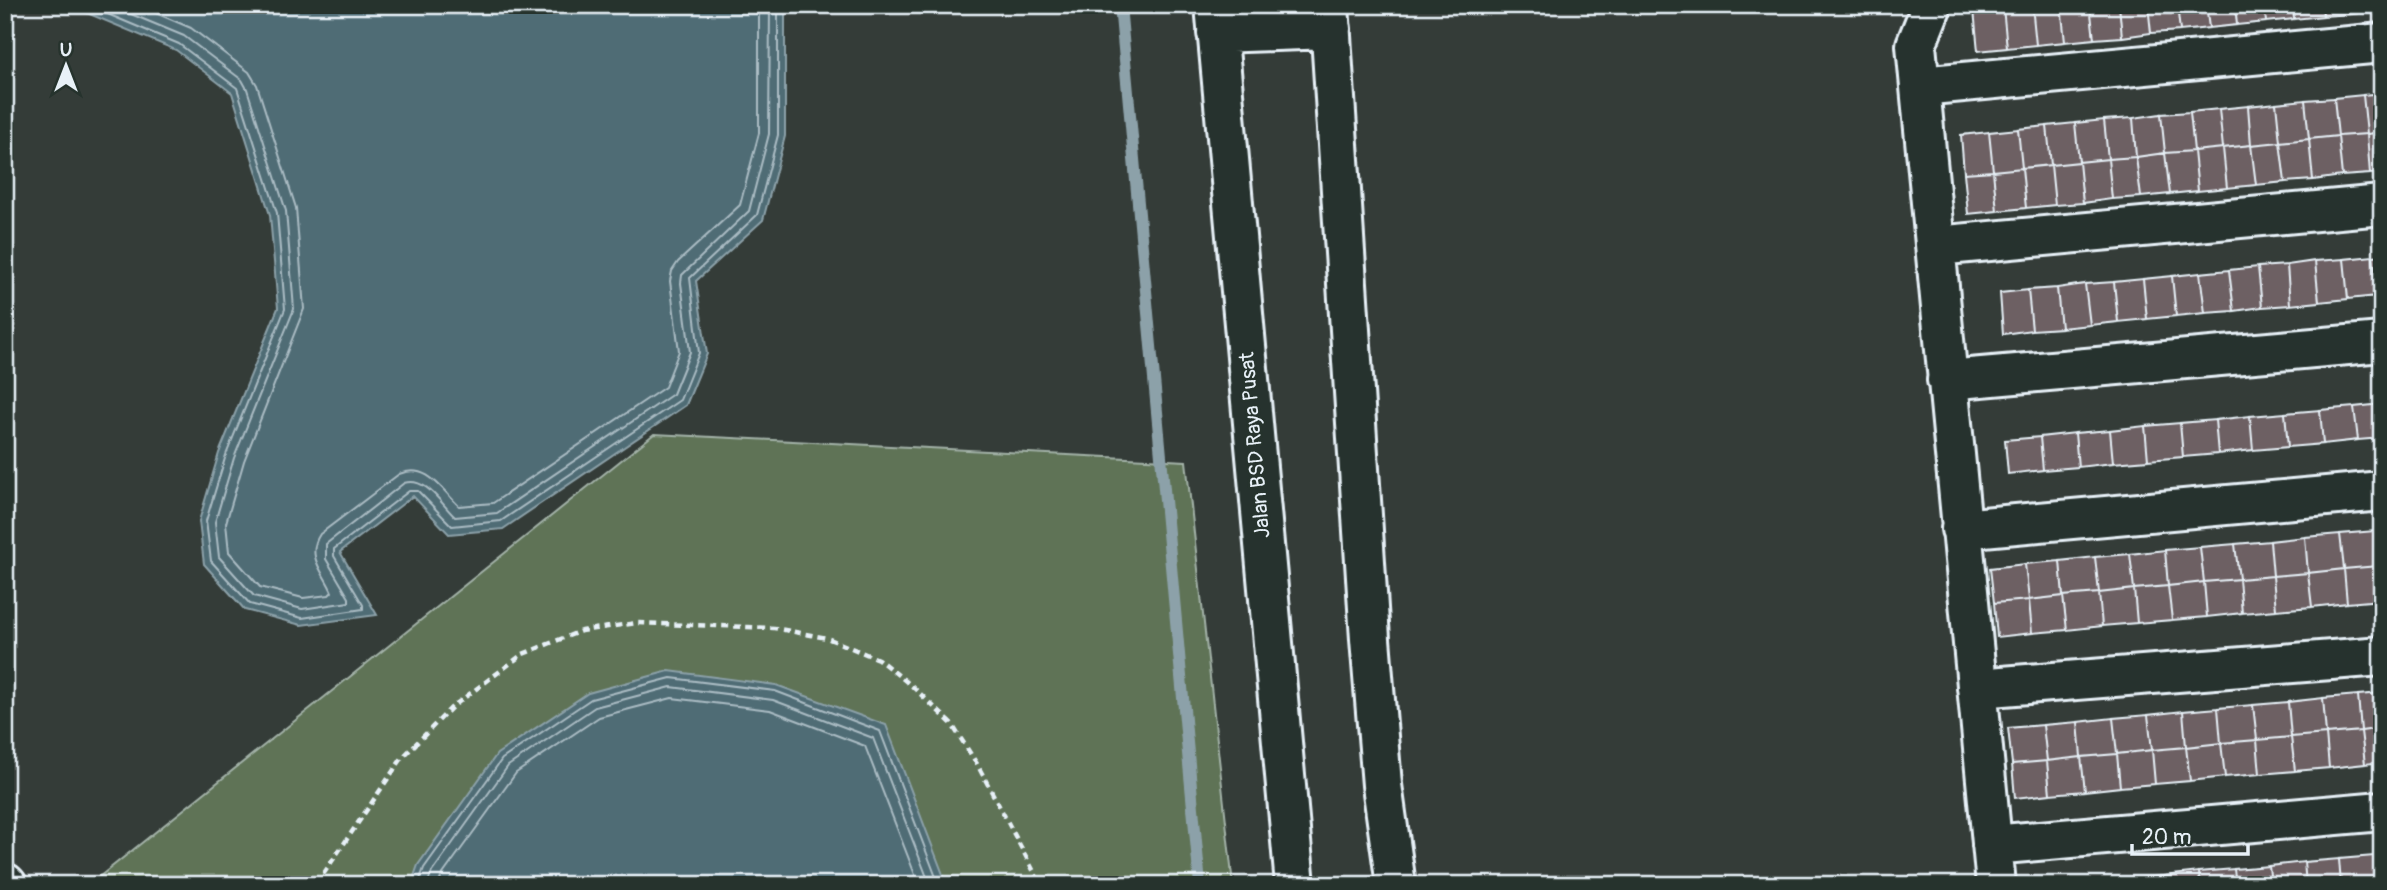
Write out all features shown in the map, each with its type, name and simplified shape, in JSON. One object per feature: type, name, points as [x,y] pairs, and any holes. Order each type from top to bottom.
[{"type":"street","points":[[1932,5],[1916,45],[1996,885]]},
{"type":"street","points":[[1216,19],[1330,17],[1370,639],[1382,785],[1396,885]]},
{"type":"street","name":"Jalan BSD Raya Pusat","points":[[1216,19],[1296,885]]},
{"type":"street","points":[[1920,86],[2382,43]]},
{"type":"street","points":[[1936,246],[2382,205]]},
{"type":"street","points":[[1947,380],[2382,342]]},
{"type":"street","points":[[1961,529],[2382,491]]},
{"type":"street","points":[[1976,688],[2382,656]]},
{"type":"street","points":[[1992,845],[2382,811]]},
{"type":"path","points":[[320,885],[322,876],[402,758],[452,707],[523,654],[581,631],[636,623],[774,628],[827,638],[878,659],[951,723],[977,764],[1041,885]]},
{"type":"green space","points":[[654,434],[1186,461],[1233,885],[89,885]]},
{"type":"water","points":[[68,5],[785,5],[785,136],[763,220],[696,281],[707,354],[686,405],[503,529],[449,534],[413,496],[340,552],[377,615],[301,625],[245,610],[204,564],[199,521],[219,453],[278,308],[270,215],[232,93],[176,50]]},
{"type":"water","points":[[669,671],[776,685],[886,725],[947,885],[411,885],[418,865],[497,754],[588,693]]},
{"type":"building","points":[[2032,5],[2061,5],[2065,42],[2036,45]]},
{"type":"building","points":[[2032,5],[2036,45],[2007,48],[2003,7]]},
{"type":"building","points":[[2061,5],[2090,5],[2094,39],[2065,42]]},
{"type":"building","points":[[2090,5],[2119,5],[2122,37],[2094,39]]},
{"type":"building","points":[[2119,5],[2148,5],[2151,33],[2122,37]]},
{"type":"building","points":[[2148,5],[2177,5],[2180,31],[2151,33]]},
{"type":"building","points":[[2177,5],[2206,5],[2209,28],[2180,31]]},
{"type":"building","points":[[2206,5],[2235,5],[2237,25],[2209,28]]},
{"type":"building","points":[[2235,5],[2264,5],[2266,22],[2237,25]]},
{"type":"building","points":[[2264,5],[2293,5],[2294,19],[2266,22]]},
{"type":"building","points":[[2293,5],[2322,5],[2323,16],[2294,19]]},
{"type":"building","points":[[2322,5],[2351,5],[2352,14],[2323,16]]},
{"type":"building","points":[[2351,5],[2380,5],[2381,10],[2352,14]]},
{"type":"building","points":[[2003,7],[2007,48],[1978,51],[1974,10]]},
{"type":"building","points":[[2382,93],[2382,132],[2367,134],[2363,95]]},
{"type":"building","points":[[2363,95],[2367,134],[2338,136],[2334,98]]},
{"type":"building","points":[[2334,98],[2338,136],[2309,139],[2305,100]]},
{"type":"building","points":[[2305,100],[2309,139],[2280,142],[2276,103]]},
{"type":"building","points":[[2276,103],[2280,142],[2251,145],[2248,106]]},
{"type":"building","points":[[2248,106],[2251,145],[2223,148],[2219,109]]},
{"type":"building","points":[[2219,109],[2223,148],[2194,151],[2190,112]]},
{"type":"building","points":[[2190,112],[2194,151],[2165,153],[2161,114]]},
{"type":"building","points":[[2161,114],[2165,153],[2136,157],[2133,118]]},
{"type":"building","points":[[2133,118],[2136,157],[2108,159],[2104,120]]},
{"type":"building","points":[[2104,120],[2108,159],[2079,162],[2075,123]]},
{"type":"building","points":[[2075,123],[2079,162],[2051,165],[2047,126]]},
{"type":"building","points":[[2047,126],[2051,165],[2022,168],[2018,129]]},
{"type":"building","points":[[2018,129],[2022,168],[1993,171],[1989,132]]},
{"type":"building","points":[[1989,132],[1993,171],[1964,173],[1961,135]]},
{"type":"building","points":[[2382,132],[2382,173],[2370,174],[2367,134]]},
{"type":"building","points":[[2367,134],[2370,174],[2342,176],[2338,136]]},
{"type":"building","points":[[2338,136],[2342,176],[2313,180],[2309,139]]},
{"type":"building","points":[[2309,139],[2313,180],[2285,182],[2280,142]]},
{"type":"building","points":[[2280,142],[2285,182],[2256,185],[2251,145]]},
{"type":"building","points":[[2251,145],[2256,185],[2227,188],[2223,148]]},
{"type":"building","points":[[2223,148],[2227,188],[2198,191],[2194,151]]},
{"type":"building","points":[[2194,151],[2198,191],[2170,194],[2165,153]]},
{"type":"building","points":[[2165,153],[2170,194],[2141,197],[2136,157]]},
{"type":"building","points":[[2136,157],[2141,197],[2112,199],[2108,159]]},
{"type":"building","points":[[2108,159],[2112,199],[2083,203],[2079,162]]},
{"type":"building","points":[[2079,162],[2083,203],[2055,205],[2051,165]]},
{"type":"building","points":[[2051,165],[2055,205],[2026,208],[2022,168]]},
{"type":"building","points":[[2022,168],[2026,208],[1997,211],[1993,171]]},
{"type":"building","points":[[1993,171],[1997,211],[1968,214],[1964,173]]},
{"type":"building","points":[[2382,255],[2382,296],[2377,296],[2373,256]]},
{"type":"building","points":[[2373,256],[2377,296],[2348,299],[2344,259]]},
{"type":"building","points":[[2344,259],[2348,299],[2319,302],[2315,261]]},
{"type":"building","points":[[2315,261],[2319,302],[2290,305],[2287,265]]},
{"type":"building","points":[[2287,265],[2290,305],[2262,307],[2258,267]]},
{"type":"building","points":[[2258,267],[2262,307],[2234,311],[2229,270]]},
{"type":"building","points":[[2229,270],[2234,311],[2205,313],[2200,273]]},
{"type":"building","points":[[2200,273],[2205,313],[2176,316],[2172,276]]},
{"type":"building","points":[[2172,276],[2176,316],[2147,319],[2143,279]]},
{"type":"building","points":[[2143,279],[2147,319],[2118,322],[2114,282]]},
{"type":"building","points":[[2114,282],[2118,322],[2090,325],[2085,284]]},
{"type":"building","points":[[2085,284],[2090,325],[2061,328],[2057,288]]},
{"type":"building","points":[[2057,288],[2061,328],[2032,330],[2028,290]]},
{"type":"building","points":[[2028,290],[2032,330],[2003,334],[2000,293]]},
{"type":"building","points":[[2382,404],[2382,438],[2358,440],[2354,407]]},
{"type":"building","points":[[2354,407],[2358,440],[2323,444],[2320,410]]},
{"type":"building","points":[[2320,410],[2323,444],[2288,447],[2285,413]]},
{"type":"building","points":[[2285,413],[2288,447],[2253,450],[2250,416]]},
{"type":"building","points":[[2250,416],[2253,450],[2218,454],[2215,420]]},
{"type":"building","points":[[2215,420],[2218,454],[2183,457],[2180,423]]},
{"type":"building","points":[[2180,423],[2183,457],[2148,460],[2145,426]]},
{"type":"building","points":[[2145,426],[2148,460],[2113,463],[2110,430]]},
{"type":"building","points":[[2110,430],[2113,463],[2078,467],[2075,433]]},
{"type":"building","points":[[2075,433],[2078,467],[2043,470],[2040,437]]},
{"type":"building","points":[[2040,437],[2043,470],[2008,474],[2005,440]]},
{"type":"building","points":[[2382,530],[2382,565],[2378,566],[2375,531]]},
{"type":"building","points":[[2375,531],[2378,566],[2344,569],[2340,534]]},
{"type":"building","points":[[2340,534],[2344,569],[2308,573],[2305,537]]},
{"type":"building","points":[[2305,537],[2308,573],[2273,576],[2270,541]]},
{"type":"building","points":[[2270,541],[2273,576],[2239,579],[2235,544]]},
{"type":"building","points":[[2235,544],[2239,579],[2204,582],[2200,547]]},
{"type":"building","points":[[2200,547],[2204,582],[2168,586],[2165,550]]},
{"type":"building","points":[[2165,550],[2168,586],[2134,589],[2130,554]]},
{"type":"building","points":[[2130,554],[2134,589],[2099,593],[2095,557]]},
{"type":"building","points":[[2095,557],[2099,593],[2063,596],[2060,561]]},
{"type":"building","points":[[2060,561],[2063,596],[2029,600],[2025,564]]},
{"type":"building","points":[[2025,564],[2029,600],[1994,603],[1990,568]]},
{"type":"building","points":[[2378,566],[2381,600],[2347,603],[2344,569]]},
{"type":"building","points":[[2344,569],[2347,603],[2312,607],[2308,573]]},
{"type":"building","points":[[2308,573],[2312,607],[2276,610],[2273,576]]},
{"type":"building","points":[[2273,576],[2276,610],[2242,613],[2239,579]]},
{"type":"building","points":[[2239,579],[2242,613],[2207,617],[2204,582]]},
{"type":"building","points":[[2204,582],[2207,617],[2172,620],[2168,586]]},
{"type":"building","points":[[2168,586],[2172,620],[2137,623],[2134,589]]},
{"type":"building","points":[[2134,589],[2137,623],[2102,626],[2099,593]]},
{"type":"building","points":[[2099,593],[2102,626],[2067,630],[2063,596]]},
{"type":"building","points":[[2063,596],[2067,630],[2032,633],[2029,600]]},
{"type":"building","points":[[2029,600],[2032,633],[1997,637],[1994,603]]},
{"type":"building","points":[[2382,693],[2382,728],[2361,731],[2358,695]]},
{"type":"building","points":[[2358,695],[2361,731],[2326,734],[2323,698]]},
{"type":"building","points":[[2323,698],[2326,734],[2291,737],[2288,702]]},
{"type":"building","points":[[2288,702],[2291,737],[2257,740],[2253,705]]},
{"type":"building","points":[[2253,705],[2257,740],[2221,743],[2218,708]]},
{"type":"building","points":[[2218,708],[2221,743],[2186,747],[2183,711]]},
{"type":"building","points":[[2183,711],[2186,747],[2152,750],[2148,715]]},
{"type":"building","points":[[2148,715],[2152,750],[2117,754],[2113,718]]},
{"type":"building","points":[[2113,718],[2117,754],[2081,757],[2078,722]]},
{"type":"building","points":[[2078,722],[2081,757],[2047,761],[2043,725]]},
{"type":"building","points":[[2043,725],[2047,761],[2012,764],[2008,728]]},
{"type":"building","points":[[2382,728],[2382,762],[2365,764],[2361,731]]},
{"type":"building","points":[[2361,731],[2365,764],[2329,768],[2326,734]]},
{"type":"building","points":[[2326,734],[2329,768],[2295,771],[2291,737]]},
{"type":"building","points":[[2291,737],[2295,771],[2260,774],[2257,740]]},
{"type":"building","points":[[2257,740],[2260,774],[2225,777],[2221,743]]},
{"type":"building","points":[[2221,743],[2225,777],[2190,781],[2186,747]]},
{"type":"building","points":[[2186,747],[2190,781],[2155,784],[2152,750]]},
{"type":"building","points":[[2152,750],[2155,784],[2120,787],[2117,754]]},
{"type":"building","points":[[2117,754],[2120,787],[2085,791],[2081,757]]},
{"type":"building","points":[[2081,757],[2085,791],[2050,794],[2047,761]]},
{"type":"building","points":[[2047,761],[2050,794],[2015,798],[2012,764]]},
{"type":"building","points":[[2382,855],[2382,885],[2377,885],[2374,856]]},
{"type":"building","points":[[2374,856],[2377,885],[2341,885],[2339,859]]},
{"type":"building","points":[[2339,859],[2341,885],[2306,885],[2304,862]]},
{"type":"building","points":[[2304,862],[2306,885],[2271,885],[2269,866]]},
{"type":"building","points":[[2269,866],[2271,885],[2236,885],[2234,869]]},
{"type":"building","points":[[2234,869],[2236,885],[2200,885],[2199,872]]},
{"type":"building","points":[[2199,872],[2200,885],[2165,885],[2164,876]]},
{"type":"building","points":[[2164,876],[2165,885],[2130,885],[2129,879]]},
{"type":"building","points":[[2129,879],[2130,885],[2094,885],[2094,883]]},
{"type":"waterway","points":[[1120,5],[1200,885]]}]
